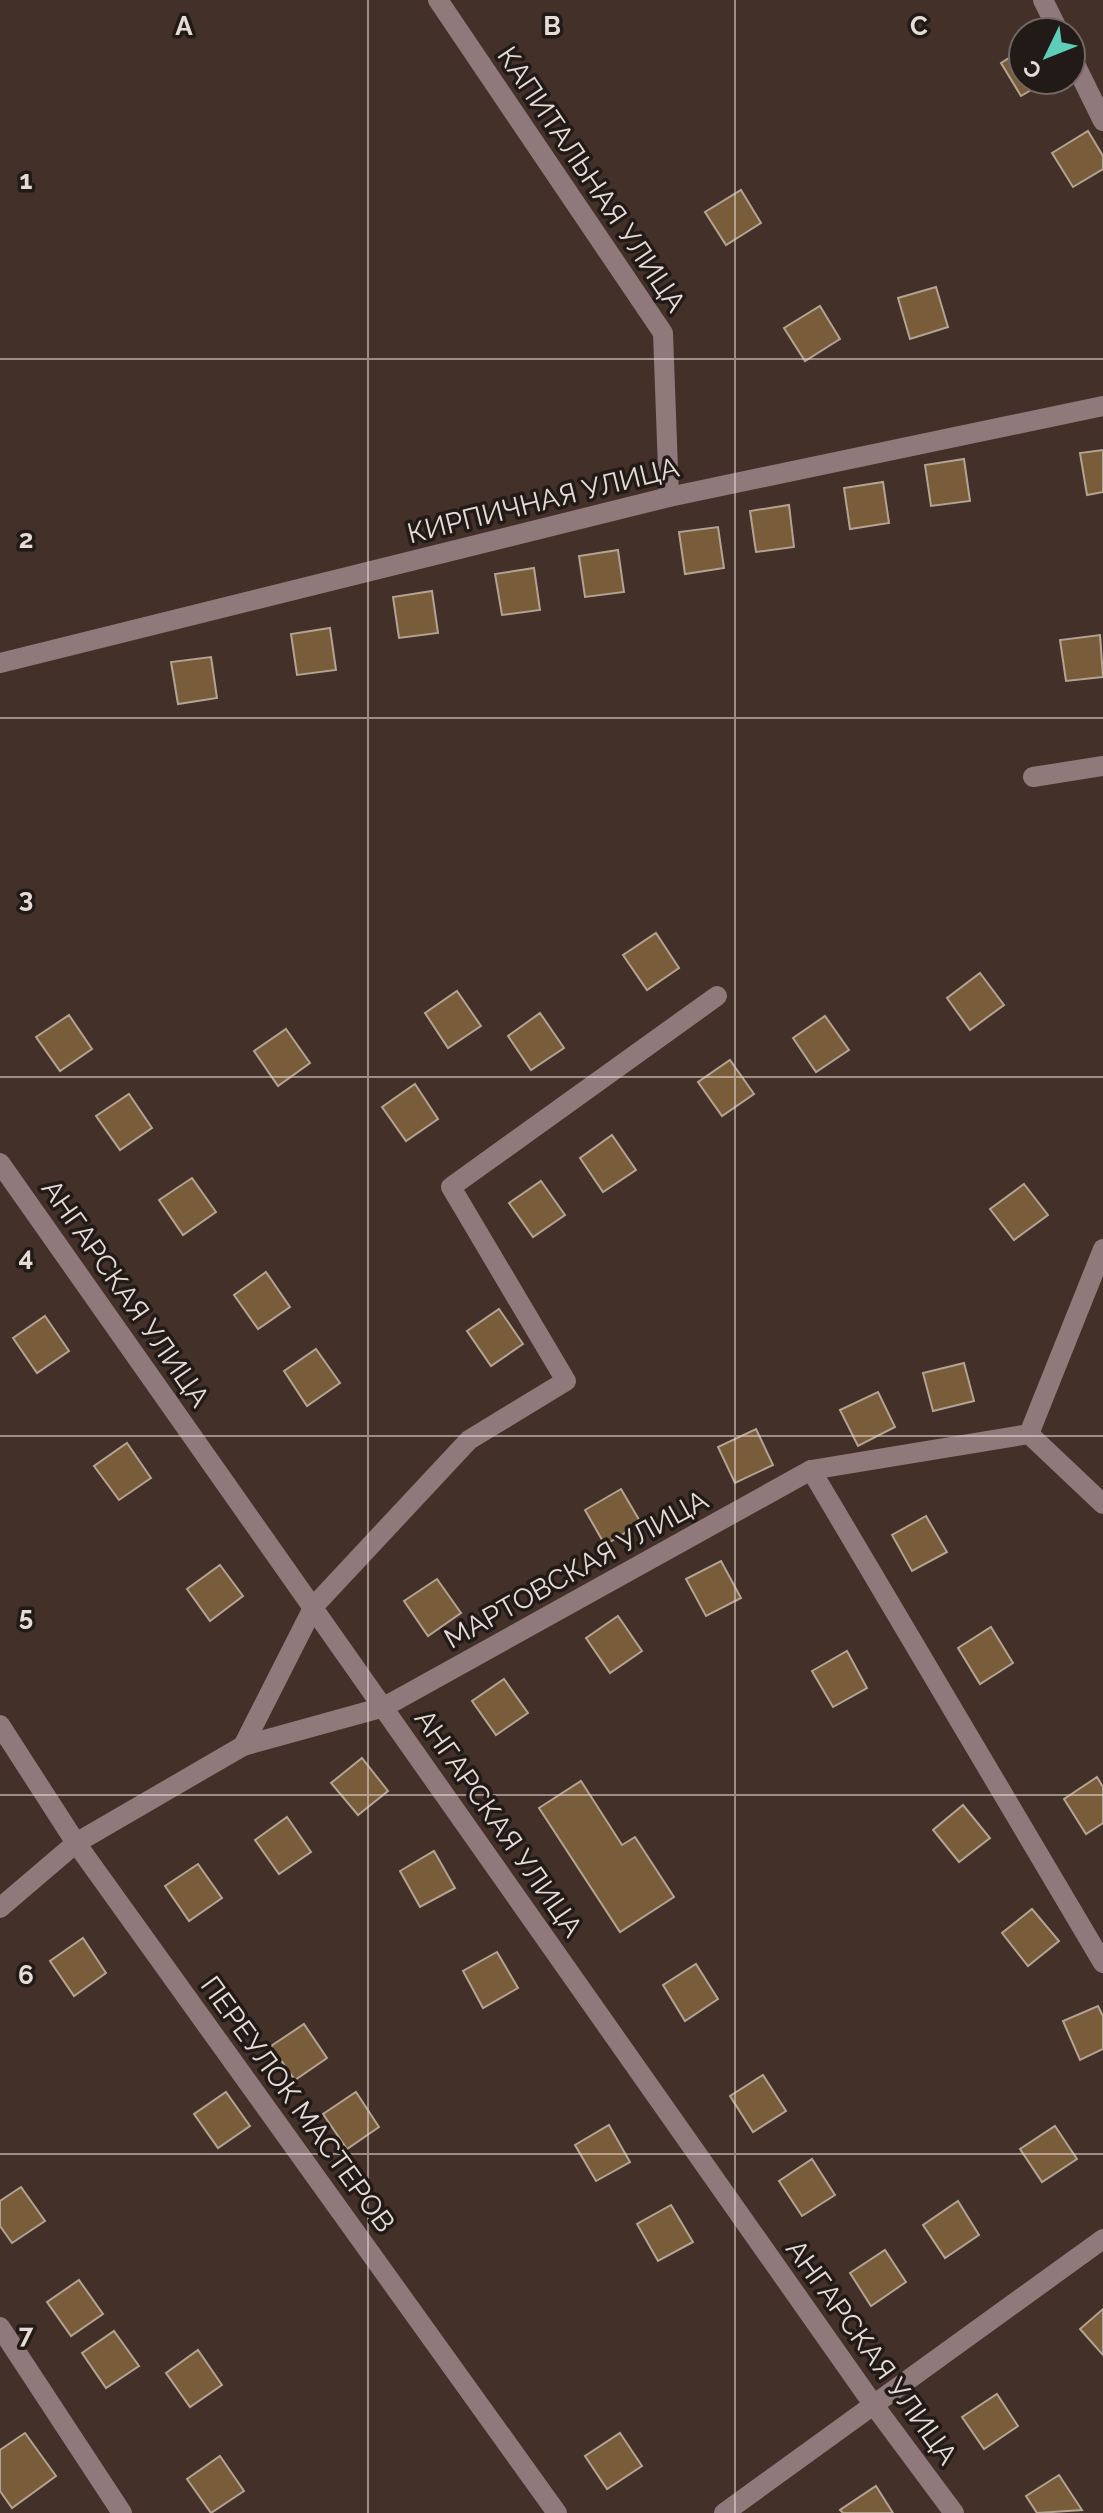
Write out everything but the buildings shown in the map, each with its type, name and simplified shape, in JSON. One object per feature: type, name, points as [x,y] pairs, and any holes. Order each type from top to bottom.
[{"type":"street","name":"КАПИТАЛЬНАЯ УЛИЦА","points":[[438,0],[663,333],[669,497]]},
{"type":"street","points":[[1087,88],[1103,121]]},
{"type":"street","name":"КИРПИЧНАЯ УЛИЦА","points":[[0,663],[669,497],[1103,406]]},
{"type":"street","points":[[1033,777],[1103,766]]},
{"type":"street","points":[[243,1746],[314,1606],[469,1440],[566,1381],[451,1187],[717,996]]},
{"type":"street","name":"АНГАРСКАЯ УЛИЦА","points":[[0,1163],[873,2404],[954,2513]]},
{"type":"street","points":[[1103,1249],[1029,1434],[1103,1504]]},
{"type":"street","name":"МАРТОВСКАЯ УЛИЦА","points":[[0,1908],[76,1843],[243,1746],[384,1707],[811,1470],[1029,1434]]},
{"type":"street","points":[[811,1470],[1103,1963]]},
{"type":"street","name":"ПЕРЕУЛОК МАСТЕРОВ","points":[[0,1725],[76,1843],[557,2513]]},
{"type":"street","points":[[724,2513],[1103,2239]]},
{"type":"street","points":[[0,2327],[122,2513]]}]
